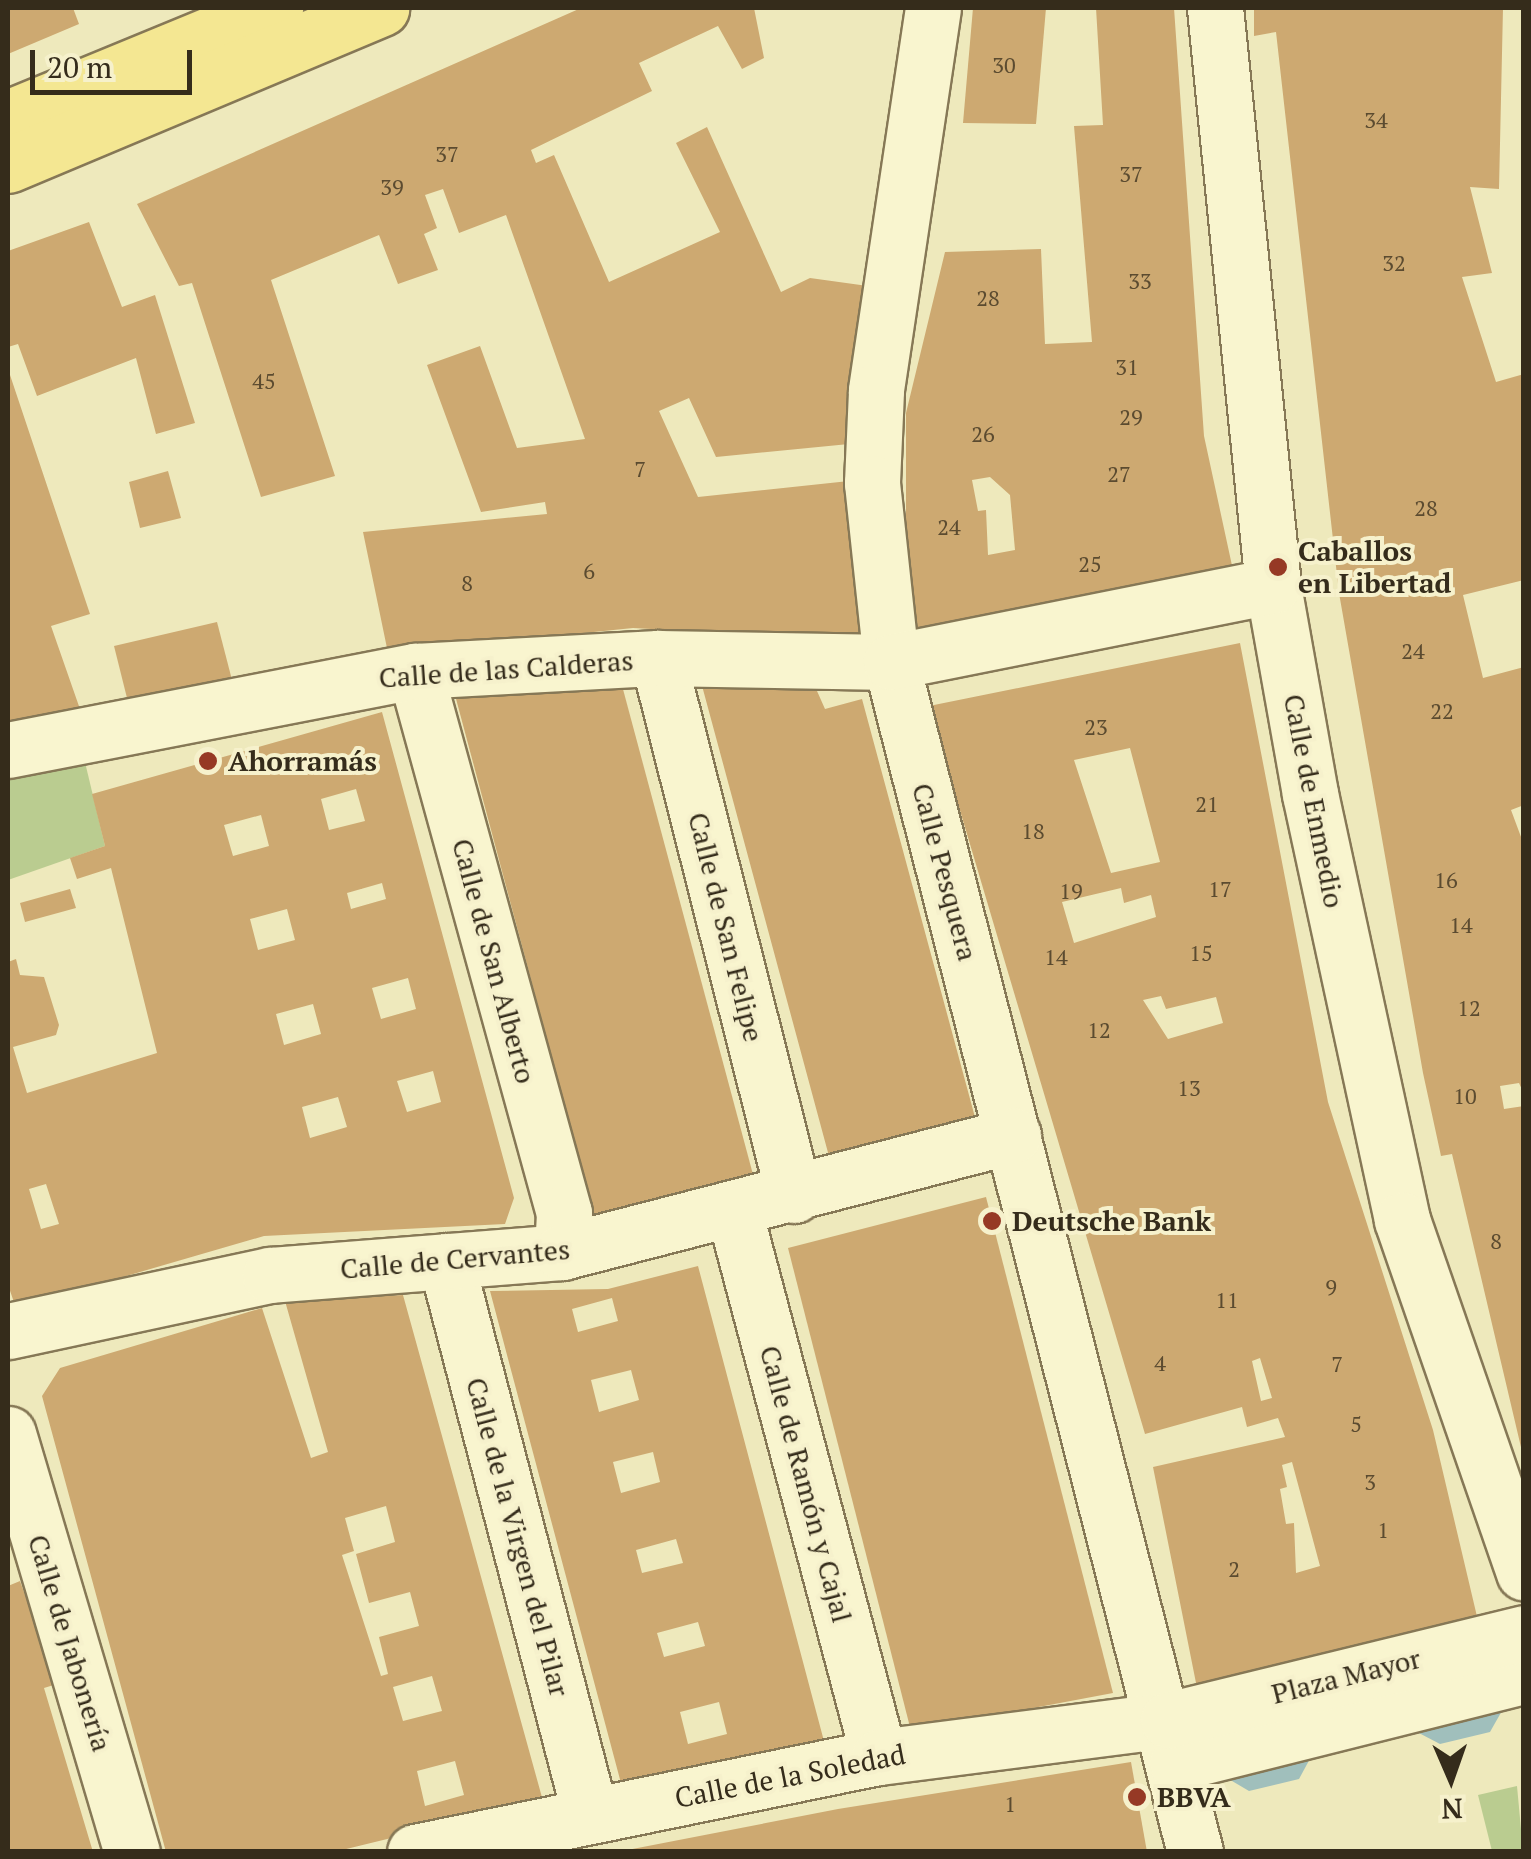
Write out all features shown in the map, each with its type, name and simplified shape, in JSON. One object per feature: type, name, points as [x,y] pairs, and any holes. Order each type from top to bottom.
[{"type":"main road","points":[[8,118],[275,8]]},
{"type":"main road","points":[[8,164],[381,8]]},
{"type":"street","name":"Calle Pesquera","points":[[933,8],[876,392],[872,484],[891,662],[1172,1741],[1195,1852]]},
{"type":"street","name":"Calle de Enmedio","points":[[1215,8],[1274,586],[1402,1220],[1524,1573]]},
{"type":"street","name":"Calle de las Calderas","points":[[8,750],[414,671],[658,658],[891,662],[1274,586]]},
{"type":"street","name":"Calle de San Felipe","points":[[658,658],[794,1196]]},
{"type":"street","name":"Calle de San Alberto","points":[[414,671],[564,1212],[562,1252]]},
{"type":"street","name":"Calle de Cervantes","points":[[8,1331],[270,1275],[562,1252],[794,1196],[1013,1135]]},
{"type":"street","name":"Calle de Ramón y Cajal","points":[[734,1211],[879,1757]]},
{"type":"street","name":"Calle de la Virgen del Pilar","points":[[446,1261],[590,1814]]},
{"type":"street","name":"Calle de Jabonería","points":[[8,1434],[132,1852]]},
{"type":"street","name":"Plaza Mayor","points":[[1172,1741],[1524,1633]]},
{"type":"street","points":[[1172,1741],[1524,1676]]},
{"type":"street","name":"Calle de la Soledad","points":[[415,1852],[879,1757],[1172,1741]]},
{"type":"green space","points":[[84,758],[105,846],[8,880],[8,779]]},
{"type":"green space","points":[[1517,1786],[1523,1851],[1492,1851],[1478,1795]]},
{"type":"water","points":[[1503,1709],[1490,1732],[1440,1744],[1417,1732],[1417,1722]]},
{"type":"water","points":[[1312,1755],[1299,1779],[1249,1791],[1227,1778]]},
{"type":"building","points":[[8,8],[73,8],[79,24],[8,54]]},
{"type":"building","points":[[581,8],[754,8],[764,58],[742,69],[718,26],[639,63],[652,91],[531,150],[536,163],[554,155],[609,282],[720,232],[676,143],[707,127],[781,292],[810,278],[875,287],[849,444],[716,457],[689,398],[659,411],[698,497],[849,481],[864,641],[633,628],[388,653],[363,532],[547,514],[545,502],[481,512],[427,365],[480,346],[517,448],[585,439],[506,215],[459,233],[443,189],[425,195],[437,228],[424,234],[438,270],[398,284],[379,235],[271,280],[335,476],[261,497],[192,283],[179,286],[137,204]]},
{"type":"building","points":[[973,8],[1046,8],[1036,124],[963,123]]},
{"type":"building","points":[[1096,8],[1174,8],[1204,436],[1236,584],[921,648],[906,573],[906,413],[945,252],[1041,249],[1045,344],[1092,342],[1074,126],[1103,125]],"holes":[[[990,477],[1010,495],[1015,550],[988,555],[986,510],[978,511],[972,480]]]},
{"type":"building","points":[[1254,8],[1503,8],[1499,189],[1470,187],[1492,273],[1462,277],[1496,382],[1524,374],[1524,580],[1463,595],[1483,678],[1524,667],[1524,805],[1511,810],[1524,845],[1524,1094],[1519,1083],[1500,1086],[1504,1109],[1524,1106],[1524,1460],[1452,1154],[1441,1156],[1423,1073],[1339,593],[1276,32],[1254,36]]},
{"type":"building","points":[[89,222],[122,307],[155,295],[195,423],[156,434],[136,358],[37,396],[18,344],[8,347],[8,251]]},
{"type":"building","points":[[8,369],[90,614],[51,626],[81,712],[8,729]]},
{"type":"building","points":[[168,471],[181,518],[140,528],[129,482]]},
{"type":"building","points":[[217,622],[232,680],[128,702],[114,646]]},
{"type":"building","points":[[1240,643],[1328,1102],[1433,1430],[1479,1625],[1199,1698],[1153,1467],[1285,1437],[1278,1418],[1247,1427],[1242,1407],[1145,1434],[929,706]],"holes":[[[1130,748],[1160,862],[1111,873],[1074,760]],[[1121,888],[1124,903],[1151,895],[1156,917],[1074,943],[1062,902]],[[1161,996],[1166,1009],[1216,997],[1223,1023],[1168,1039],[1143,1000]],[[1260,1358],[1272,1398],[1261,1401],[1252,1361]],[[1292,1462],[1320,1566],[1296,1573],[1294,1523],[1286,1524],[1280,1489],[1287,1487],[1282,1465]]]},
{"type":"building","points":[[620,678],[755,1182],[596,1223],[455,695]]},
{"type":"building","points":[[701,682],[817,691],[825,709],[862,699],[976,1121],[830,1160]]},
{"type":"building","points":[[382,712],[514,1198],[505,1224],[264,1236],[16,1308],[8,1285],[8,962],[16,959],[20,975],[44,977],[59,1025],[56,1035],[13,1047],[27,1093],[157,1053],[111,868],[77,879],[70,858],[105,846],[92,794]],"holes":[[[356,789],[365,821],[329,830],[321,799]],[[261,815],[269,846],[233,856],[224,825]],[[382,883],[386,899],[351,909],[347,893]],[[287,909],[295,940],[258,950],[250,919]],[[408,978],[416,1009],[381,1019],[372,988]],[[313,1004],[321,1034],[284,1045],[276,1014]],[[433,1071],[441,1102],[407,1112],[397,1081]],[[338,1097],[347,1127],[310,1138],[302,1107]],[[46,1184],[59,1224],[41,1229],[29,1189]]]},
{"type":"building","points":[[70,889],[76,908],[25,922],[20,903]]},
{"type":"building","points":[[986,1197],[1113,1693],[911,1731],[788,1248]]},
{"type":"building","points":[[698,1266],[825,1745],[622,1787],[490,1291],[608,1289]],"holes":[[[612,1298],[618,1321],[578,1332],[572,1309]],[[631,1370],[639,1400],[599,1412],[591,1380]],[[653,1452],[660,1482],[621,1493],[613,1462]],[[676,1539],[683,1563],[642,1573],[636,1550]],[[698,1622],[705,1646],[664,1657],[657,1633]],[[719,1702],[727,1734],[688,1744],[680,1712]]]},
{"type":"building","points":[[403,1295],[543,1801],[334,1852],[166,1852],[42,1396],[60,1368],[262,1308],[311,1458],[328,1452],[285,1301]],"holes":[[[386,1506],[395,1542],[356,1554],[369,1603],[410,1592],[419,1626],[379,1637],[388,1674],[381,1676],[342,1555],[354,1551],[345,1518]],[[432,1676],[442,1711],[403,1721],[393,1687]],[[455,1761],[464,1795],[425,1806],[417,1771]]]},
{"type":"building","points":[[20,1581],[57,1684],[44,1688],[93,1852],[8,1852],[8,1586]]},
{"type":"building","points":[[1131,1762],[1147,1852],[617,1852],[838,1809]]},
{"type":"place","name":"Caballos en Libertad","points":[[1278,567]]},
{"type":"place","name":"Ahorramás","points":[[208,761]]},
{"type":"place","name":"Deutsche Bank","points":[[992,1221]]},
{"type":"place","name":"BBVA","points":[[1137,1797]]}]
